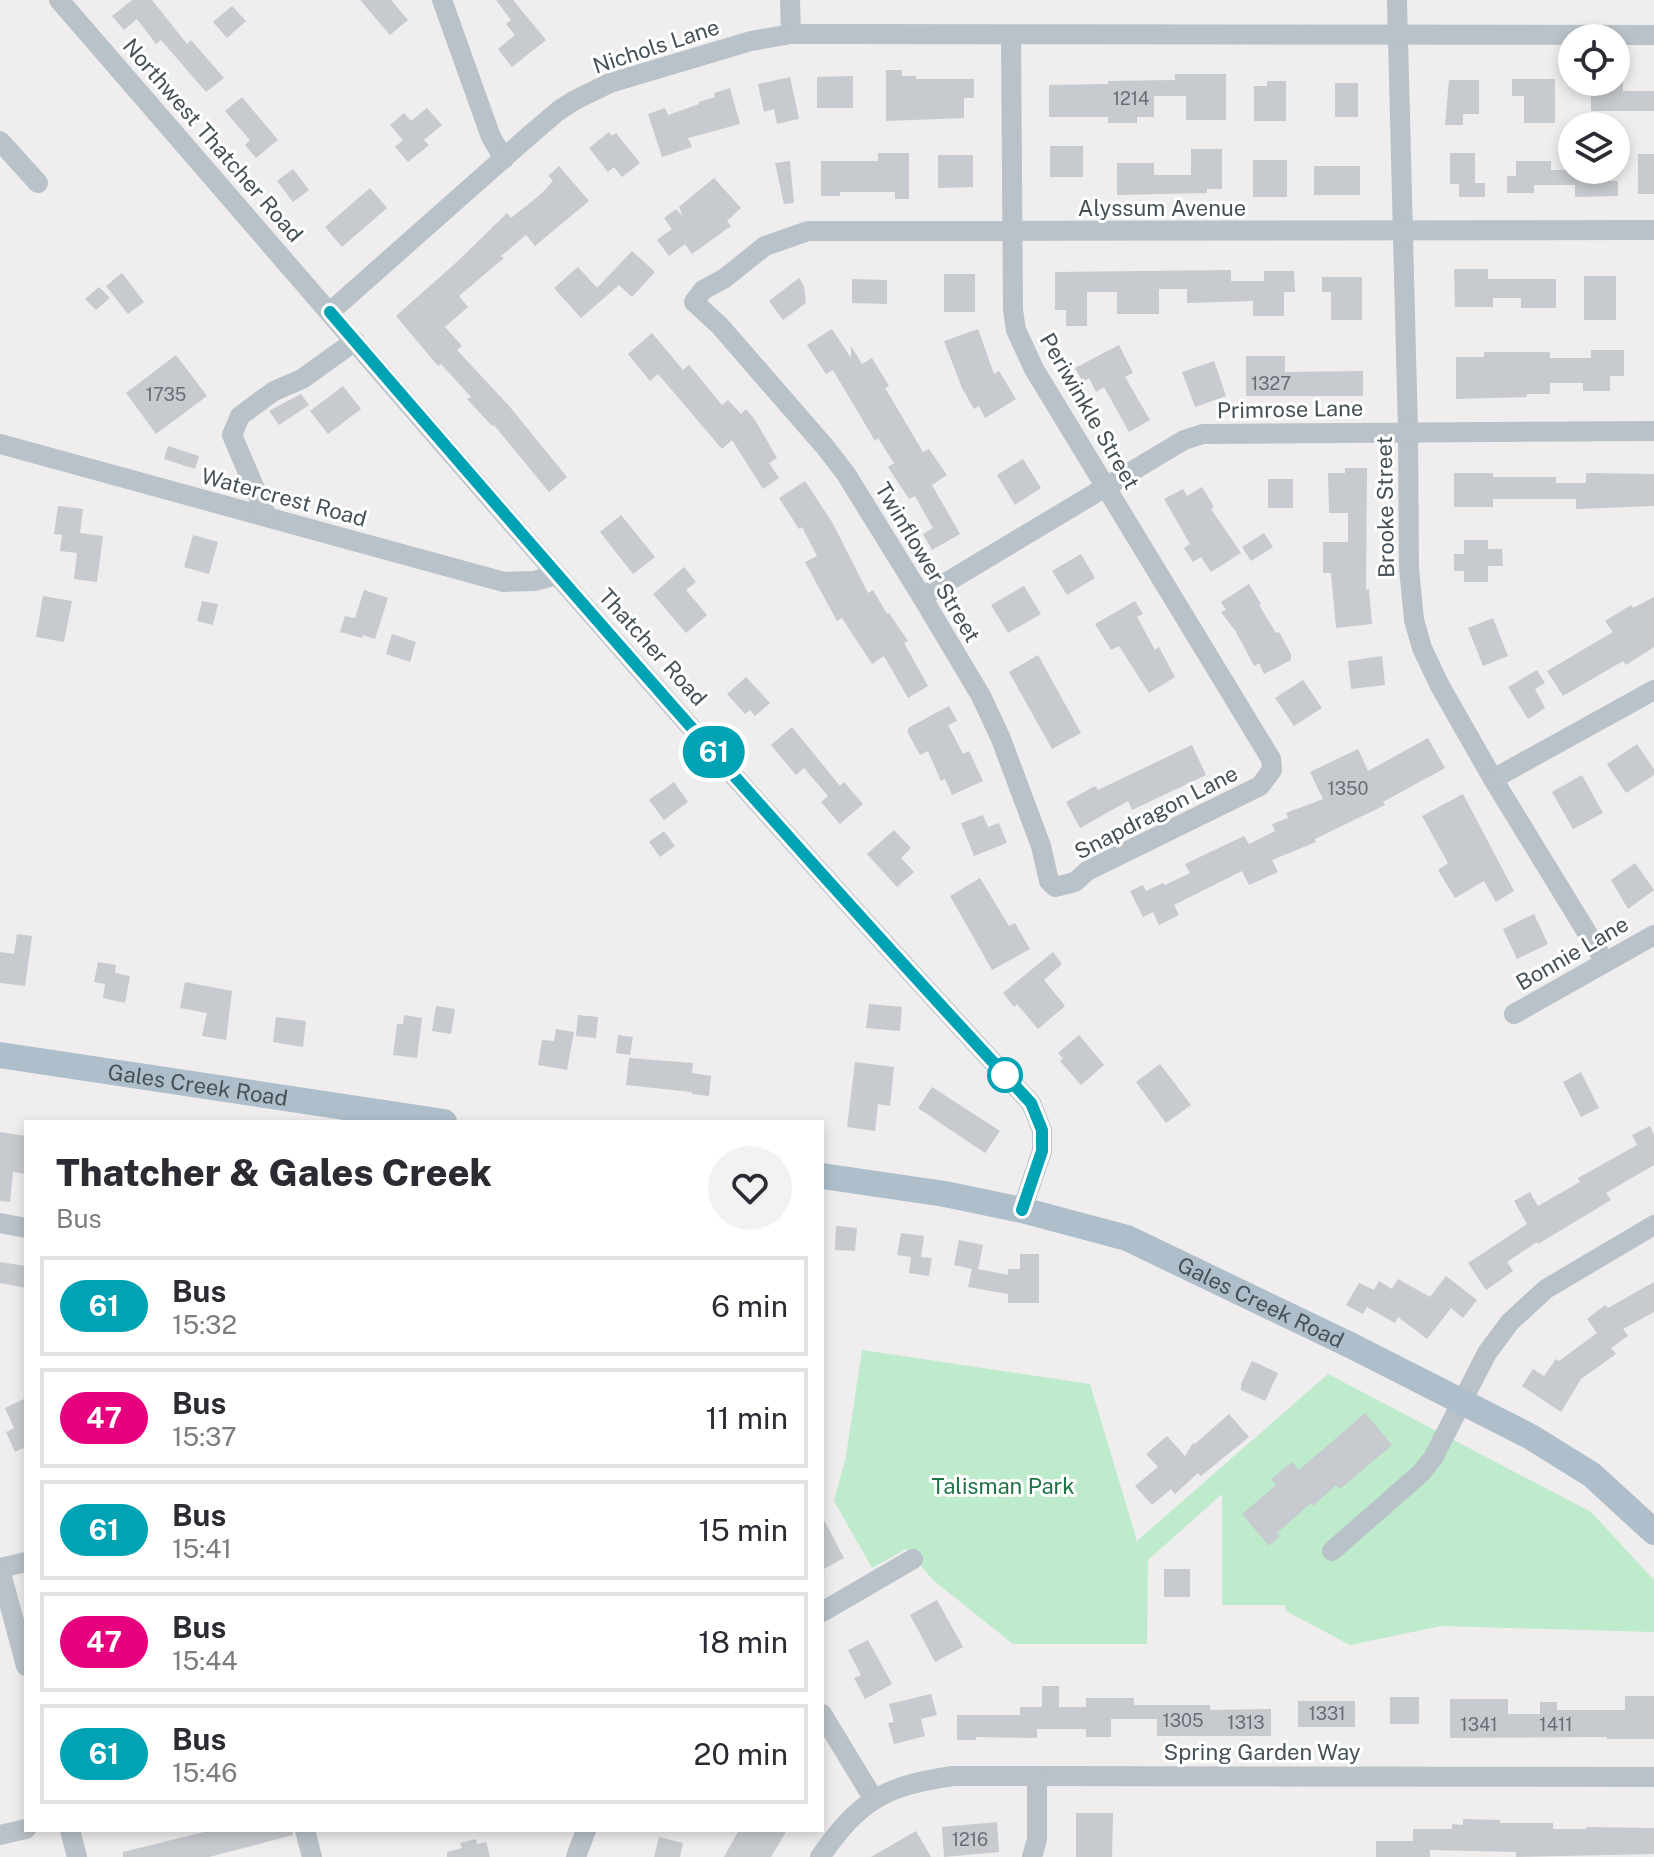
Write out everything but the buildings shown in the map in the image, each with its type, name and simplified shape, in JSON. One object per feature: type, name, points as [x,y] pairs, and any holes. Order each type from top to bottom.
[{"type":"main road","name":"Gales Creek Road","points":[[0,1055],[431,1120]]},
{"type":"main road","name":"Gales Creek Road","points":[[824,1176],[945,1194],[1022,1210],[1127,1238],[1352,1346],[1531,1437],[1592,1475],[1654,1532]]},
{"type":"street","name":"Northwest Thatcher Road","points":[[59,0],[330,312]]},
{"type":"street","points":[[442,0],[491,137],[504,159]]},
{"type":"street","points":[[790,0],[791,34]]},
{"type":"street","name":"Brooke Street","points":[[1397,0],[1409,581],[1417,634],[1440,686],[1493,779],[1605,962]]},
{"type":"street","name":"Nichols Lane","points":[[330,312],[558,111],[593,91],[751,41],[791,34],[1654,35]]},
{"type":"street","name":"Periwinkle Street","points":[[1011,35],[1013,310],[1024,350],[1271,759],[1272,770]]},
{"type":"street","points":[[0,141],[38,183]]},
{"type":"street","name":"Alyssum Avenue","points":[[694,302],[703,290],[725,278],[755,253],[778,240],[808,231],[1654,230]]},
{"type":"street","name":"Twinflower Street","points":[[694,302],[720,326],[826,448],[846,474],[922,597],[981,696],[1001,739],[1041,846],[1049,881],[1055,887]]},
{"type":"street","name":"Thatcher Road","points":[[330,312],[557,575],[907,970],[1031,1103],[1042,1130],[1042,1151],[1022,1210]]},
{"type":"street","points":[[267,517],[232,435],[240,416],[274,391],[302,379],[355,341]]},
{"type":"street","name":"Primrose Lane","points":[[922,597],[1184,440],[1203,434],[1654,431]]},
{"type":"street","name":"Watercrest Road","points":[[0,444],[504,582],[534,581],[557,575]]},
{"type":"street","points":[[1493,779],[1654,690]]},
{"type":"street","name":"Snapdragon Lane","points":[[1055,887],[1075,882],[1087,871],[1260,786],[1272,770]]},
{"type":"street","name":"Bonnie Lane","points":[[1514,1014],[1654,935]]},
{"type":"street","points":[[0,1223],[24,1228]]},
{"type":"street","points":[[1332,1551],[1421,1473],[1433,1458],[1487,1353],[1528,1303],[1569,1274],[1654,1225]]},
{"type":"street","points":[[824,1611],[913,1559]]},
{"type":"street","points":[[24,1563],[0,1569],[24,1659]]},
{"type":"street","points":[[824,1717],[873,1798]]},
{"type":"street","name":"Spring Garden Way","points":[[820,1857],[843,1823],[873,1798],[914,1782],[953,1776],[1654,1777]]},
{"type":"street","points":[[1032,1857],[1037,1839],[1037,1776]]},
{"type":"street","points":[[0,1835],[24,1829]]},
{"type":"street","points":[[71,1832],[77,1857]]},
{"type":"street","points":[[306,1832],[312,1857]]},
{"type":"street","points":[[576,1857],[585,1832]]},
{"type":"green space","name":"Talisman Park","points":[[862,1350],[1090,1384],[1137,1541],[1328,1374],[1591,1512],[1654,1580],[1654,1632],[1441,1626],[1350,1645],[1286,1611],[1285,1605],[1222,1605],[1222,1494],[1148,1560],[1147,1644],[1013,1644],[933,1580],[906,1549],[872,1568],[834,1501],[846,1456]]},
{"type":"bus line","name":"61","points":[[330,312],[557,575],[907,970],[1031,1103],[1042,1130],[1042,1151],[1022,1210]]}]
